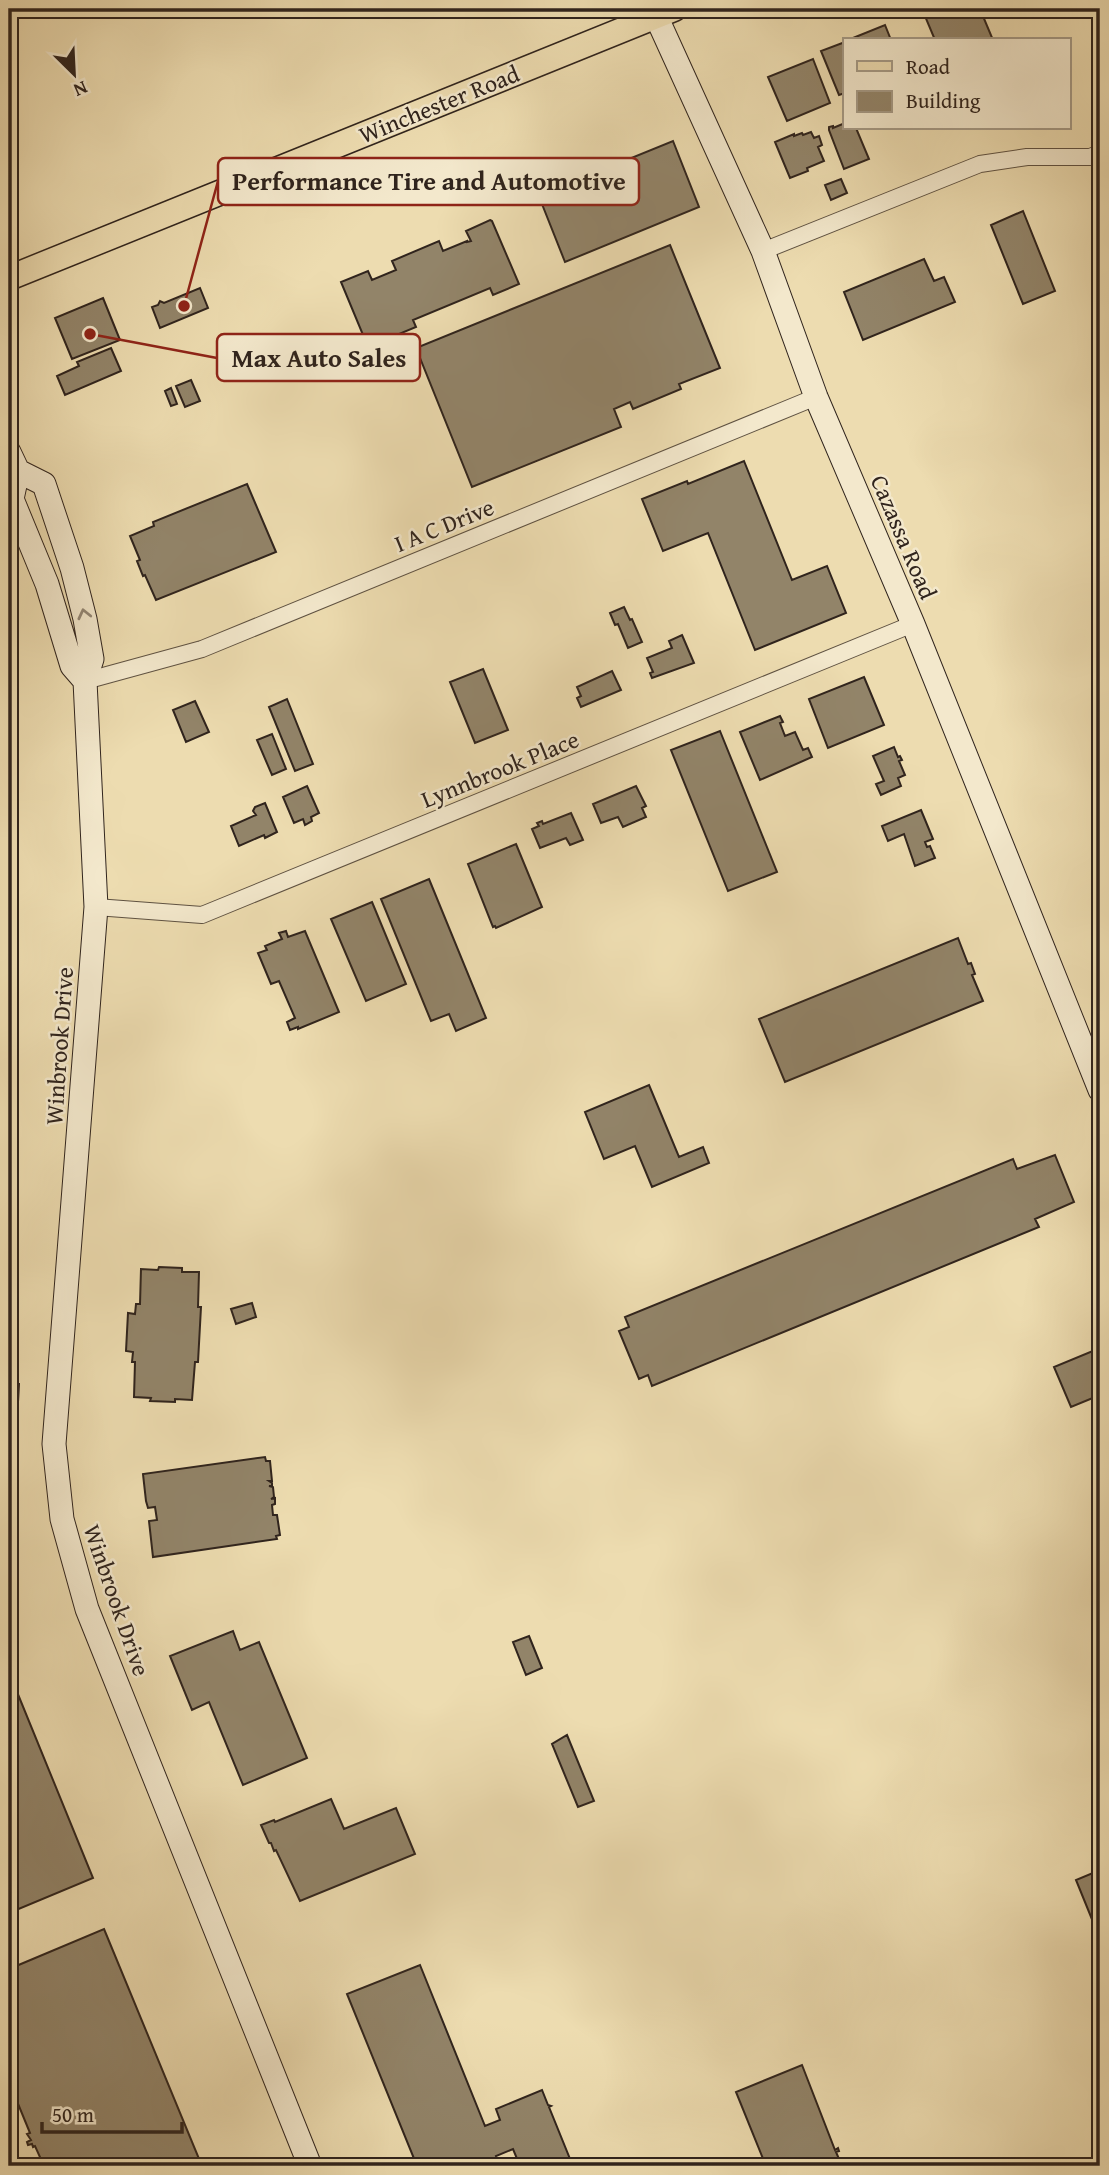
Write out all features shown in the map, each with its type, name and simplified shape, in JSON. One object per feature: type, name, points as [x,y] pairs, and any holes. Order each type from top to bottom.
[{"type":"main road","name":"Winchester Road","points":[[9,278],[661,11]]},
{"type":"street","name":"Cazassa Road","points":[[661,11],[764,251],[816,397],[913,624],[1100,1090]]},
{"type":"street","points":[[764,251],[980,164],[1027,157],[1090,157],[1100,153]]},
{"type":"street","name":"I A C Drive","points":[[85,681],[202,649],[816,397]]},
{"type":"street","name":"Winbrook Drive","points":[[13,461],[12,499],[47,584],[72,666],[85,681]]},
{"type":"street","name":"Winbrook Drive","points":[[13,461],[44,484],[72,568],[92,659],[85,681],[96,907],[54,1444],[62,1519],[87,1609],[310,2166]]},
{"type":"street","name":"Lynnbrook Place","points":[[96,907],[202,915],[913,624]]},
{"type":"building","points":[[907,9],[980,9],[992,38],[934,38],[925,16],[921,13],[911,17]]},
{"type":"building","points":[[1020,9],[1040,9],[1022,16]]},
{"type":"building","points":[[885,25],[890,38],[853,38]]},
{"type":"building","points":[[843,43],[843,94],[839,95],[821,51]]},
{"type":"building","points":[[813,59],[830,103],[787,121],[768,77]]},
{"type":"building","points":[[843,124],[843,130],[857,130],[869,159],[844,169],[829,130],[829,127]]},
{"type":"building","points":[[811,132],[814,138],[819,136],[822,145],[818,147],[824,161],[790,178],[775,142],[794,134]]},
{"type":"building","points":[[673,141],[699,207],[565,262],[538,194]]},
{"type":"building","points":[[841,179],[847,193],[831,200],[825,185]]},
{"type":"building","points":[[1023,211],[1055,291],[1023,304],[991,225]]},
{"type":"building","points":[[490,220],[519,284],[493,295],[490,288],[413,320],[416,327],[368,347],[341,282],[368,271],[372,280],[396,270],[392,261],[439,241],[443,251],[471,241],[466,231]]},
{"type":"building","points":[[670,245],[720,368],[679,384],[681,389],[633,409],[630,402],[614,409],[621,427],[472,487],[416,348]]},
{"type":"building","points":[[924,259],[934,281],[944,277],[955,302],[863,340],[844,292]]},
{"type":"building","points":[[200,288],[208,308],[160,328],[152,307],[160,301],[164,303]]},
{"type":"building","points":[[103,298],[120,340],[72,359],[55,318]]},
{"type":"building","points":[[111,348],[121,371],[65,395],[57,376],[79,366],[77,362]]},
{"type":"building","points":[[191,380],[200,401],[185,407],[176,386]]},
{"type":"building","points":[[171,388],[177,404],[171,406],[165,391]]},
{"type":"building","points":[[744,461],[792,580],[827,566],[846,613],[755,650],[708,533],[663,551],[642,499]]},
{"type":"building","points":[[247,484],[276,552],[156,600],[145,575],[143,576],[130,536],[154,526],[153,522]]},
{"type":"building","points":[[624,607],[642,642],[628,648],[610,613]]},
{"type":"building","points":[[682,635],[694,663],[652,678],[650,673],[653,672],[647,658],[672,648],[669,641]]},
{"type":"building","points":[[483,669],[508,730],[475,743],[450,682]]},
{"type":"building","points":[[612,671],[621,690],[581,707],[577,698],[581,696],[577,687]]},
{"type":"building","points":[[864,677],[884,725],[828,748],[809,699]]},
{"type":"building","points":[[287,699],[313,764],[295,771],[269,707]]},
{"type":"building","points":[[195,701],[209,732],[186,742],[173,710]]},
{"type":"building","points":[[780,716],[785,736],[795,732],[803,750],[808,748],[812,757],[760,780],[740,732]]},
{"type":"building","points":[[720,731],[777,872],[728,891],[671,750]]},
{"type":"building","points":[[272,734],[286,769],[272,775],[257,740]]},
{"type":"building","points":[[894,747],[902,760],[899,761],[905,775],[898,778],[901,786],[881,795],[876,784],[884,781],[873,756]]},
{"type":"building","points":[[307,786],[319,813],[311,817],[312,821],[305,825],[303,819],[294,823],[283,797]]},
{"type":"building","points":[[636,786],[646,806],[642,808],[646,817],[623,827],[618,817],[601,823],[593,804]]},
{"type":"building","points":[[265,803],[277,832],[239,846],[231,826],[256,815],[253,811],[255,807]]},
{"type":"building","points":[[921,810],[933,839],[925,842],[927,847],[930,846],[935,858],[915,866],[904,834],[888,841],[882,826]]},
{"type":"building","points":[[571,813],[583,840],[570,845],[566,838],[540,848],[532,829],[539,826],[537,823],[542,821],[543,824]]},
{"type":"building","points":[[516,844],[542,907],[496,928],[493,927],[468,864]]},
{"type":"building","points":[[429,879],[486,1018],[456,1031],[449,1014],[431,1021],[381,899]]},
{"type":"building","points":[[372,902],[406,984],[366,1001],[331,919]]},
{"type":"building","points":[[286,931],[288,937],[305,931],[339,1012],[290,1030],[287,1022],[295,1018],[279,981],[271,984],[258,953],[267,950],[265,946],[282,939],[279,933]]},
{"type":"building","points":[[958,938],[968,964],[971,963],[975,974],[972,975],[983,1001],[785,1082],[759,1019]]},
{"type":"building","points":[[649,1085],[679,1157],[703,1147],[709,1163],[652,1187],[635,1146],[604,1159],[585,1112]]},
{"type":"building","points":[[1055,1155],[1074,1202],[1035,1219],[1039,1227],[652,1386],[648,1375],[639,1379],[619,1331],[629,1327],[625,1317],[1013,1159],[1017,1169]]},
{"type":"building","points":[[159,1267],[182,1268],[182,1272],[199,1272],[198,1307],[201,1307],[198,1362],[195,1362],[192,1400],[150,1401],[151,1398],[134,1397],[135,1362],[132,1362],[133,1352],[126,1351],[128,1313],[135,1314],[136,1304],[140,1304],[141,1269],[158,1270]]},
{"type":"building","points":[[252,1303],[256,1317],[236,1324],[231,1309]]},
{"type":"building","points":[[1100,1348],[1100,1395],[1071,1407],[1054,1367]]},
{"type":"building","points":[[9,1381],[10,1384],[19,1384],[18,1402],[9,1402]]},
{"type":"building","points":[[265,1457],[266,1461],[270,1461],[272,1481],[269,1481],[272,1486],[269,1486],[273,1487],[273,1515],[277,1515],[280,1535],[276,1536],[277,1539],[153,1557],[149,1521],[157,1520],[155,1507],[148,1508],[143,1474]]},
{"type":"building","points":[[233,1631],[240,1650],[259,1642],[307,1758],[243,1785],[209,1702],[192,1710],[170,1656]]},
{"type":"building","points":[[529,1636],[542,1668],[526,1675],[513,1642]]},
{"type":"building","points":[[15,1687],[93,1878],[9,1913],[9,1690]]},
{"type":"building","points":[[567,1735],[594,1801],[578,1807],[552,1744]]},
{"type":"building","points":[[331,1799],[344,1829],[396,1808],[415,1854],[300,1901],[261,1825]]},
{"type":"building","points":[[1100,1870],[1100,1939],[1076,1880]]},
{"type":"building","points":[[104,1929],[202,2166],[44,2166],[35,2146],[28,2145],[27,2142],[31,2140],[27,2134],[30,2133],[12,2089],[9,2089],[9,1969]]},
{"type":"building","points":[[420,1965],[485,2126],[500,2120],[496,2109],[542,2090],[548,2105],[551,2106],[549,2107],[570,2159],[552,2166],[520,2166],[513,2149],[496,2156],[500,2166],[417,2166],[347,1994]]},
{"type":"building","points":[[802,2065],[835,2150],[838,2148],[839,2151],[836,2152],[842,2166],[766,2166],[736,2092]]},
{"type":"building","points":[[1100,2156],[1100,2166],[1085,2166],[1084,2163]]},
{"type":"place","name":"Performance Tire and Automotive","points":[[184,306]]},
{"type":"place","name":"Max Auto Sales","points":[[90,334]]}]
